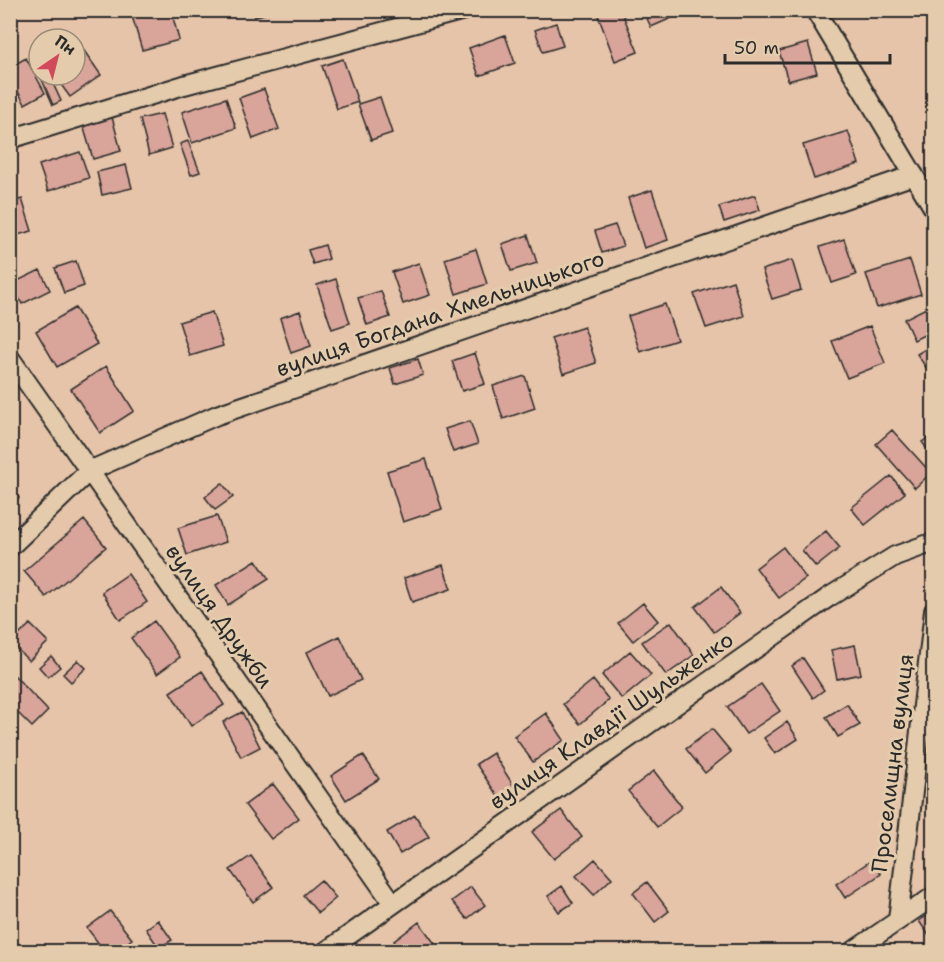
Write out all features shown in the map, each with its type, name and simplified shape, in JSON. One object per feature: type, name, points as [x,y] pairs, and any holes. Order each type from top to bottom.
[{"type":"street","points":[[10,139],[184,85],[464,10]]},
{"type":"street","points":[[815,10],[933,209]]},
{"type":"street","name":"вулиця Богдана Хмельницького","points":[[10,547],[89,471],[217,415],[914,175]]},
{"type":"street","name":"вулиця Дружби","points":[[10,357],[392,902]]},
{"type":"street","name":"вулиця Клавдії Шульженко","points":[[325,951],[829,597],[895,556],[933,542]]},
{"type":"street","name":"Проселищна вулиця","points":[[898,920],[933,611]]},
{"type":"street","points":[[852,951],[933,896]]},
{"type":"building","points":[[151,10],[171,10],[179,40],[142,50],[132,16]]},
{"type":"building","points":[[252,10],[271,10],[271,12],[254,17]]},
{"type":"building","points":[[596,10],[621,10],[638,52],[615,61]]},
{"type":"building","points":[[643,10],[671,10],[674,17],[651,27]]},
{"type":"building","points":[[556,23],[563,46],[543,52],[535,30]]},
{"type":"building","points":[[505,35],[515,63],[479,76],[469,48]]},
{"type":"building","points":[[808,43],[817,73],[788,81],[779,51]]},
{"type":"building","points":[[87,55],[101,75],[87,85]]},
{"type":"building","points":[[26,58],[27,87],[42,87],[45,93],[25,104],[10,77],[10,67]]},
{"type":"building","points":[[343,59],[358,102],[337,109],[322,66]]},
{"type":"building","points":[[45,87],[55,87],[61,101],[53,105]]},
{"type":"building","points":[[63,87],[84,87],[70,97]]},
{"type":"building","points":[[264,89],[279,129],[253,139],[239,98]]},
{"type":"building","points":[[380,97],[392,133],[371,140],[358,104]]},
{"type":"building","points":[[226,98],[236,128],[192,143],[182,112]]},
{"type":"building","points":[[162,114],[172,148],[149,155],[140,119]]},
{"type":"building","points":[[112,117],[121,151],[93,159],[83,125]]},
{"type":"building","points":[[848,131],[859,164],[814,179],[803,145]]},
{"type":"building","points":[[188,141],[200,172],[191,175],[180,144]]},
{"type":"building","points":[[80,152],[89,178],[48,191],[39,165]]},
{"type":"building","points":[[126,165],[132,188],[102,195],[97,172]]},
{"type":"building","points":[[652,190],[668,240],[644,248],[628,198]]},
{"type":"building","points":[[755,195],[760,210],[724,222],[719,207]]},
{"type":"building","points":[[22,199],[32,231],[10,237],[10,203]]},
{"type":"building","points":[[615,225],[623,246],[602,253],[595,231]]},
{"type":"building","points":[[528,235],[537,263],[511,271],[502,244]]},
{"type":"building","points":[[844,239],[856,275],[832,283],[820,247]]},
{"type":"building","points":[[325,245],[329,259],[313,264],[308,250]]},
{"type":"building","points":[[476,249],[487,284],[456,294],[445,259]]},
{"type":"building","points":[[792,260],[801,290],[772,299],[762,270]]},
{"type":"building","points":[[910,260],[921,294],[877,308],[866,274]]},
{"type":"building","points":[[76,261],[84,286],[64,293],[55,268]]},
{"type":"building","points":[[419,263],[430,295],[403,304],[392,272]]},
{"type":"building","points":[[40,270],[50,290],[22,304],[11,284]]},
{"type":"building","points":[[336,279],[350,323],[332,329],[317,285]]},
{"type":"building","points":[[733,281],[744,316],[706,328],[694,294]]},
{"type":"building","points":[[381,291],[390,317],[367,325],[358,298]]},
{"type":"building","points":[[665,304],[677,340],[640,352],[628,316]]},
{"type":"building","points":[[934,304],[934,330],[914,340],[904,319]]},
{"type":"building","points":[[75,308],[97,344],[57,367],[36,331]]},
{"type":"building","points":[[300,311],[311,346],[291,353],[280,318]]},
{"type":"building","points":[[212,312],[223,346],[190,356],[179,322]]},
{"type":"building","points":[[870,326],[885,363],[847,378],[832,341]]},
{"type":"building","points":[[584,327],[596,363],[563,374],[551,338]]},
{"type":"building","points":[[934,344],[934,377],[933,378],[917,354]]},
{"type":"building","points":[[475,353],[485,384],[462,391],[452,361]]},
{"type":"building","points":[[418,359],[423,375],[395,384],[390,368]]},
{"type":"building","points":[[106,366],[134,411],[100,433],[71,389]]},
{"type":"building","points":[[525,376],[535,408],[503,419],[493,386]]},
{"type":"building","points":[[470,421],[478,444],[453,452],[445,429]]},
{"type":"building","points":[[892,430],[931,473],[915,488],[876,444]]},
{"type":"building","points":[[934,434],[934,459],[922,442]]},
{"type":"building","points":[[426,459],[442,509],[403,522],[387,471]]},
{"type":"building","points":[[891,476],[905,493],[865,525],[851,508]]},
{"type":"building","points":[[222,483],[233,497],[215,510],[205,497]]},
{"type":"building","points":[[10,485],[19,498],[10,503]]},
{"type":"building","points":[[217,516],[226,542],[187,555],[178,528]]},
{"type":"building","points":[[84,520],[106,547],[46,597],[24,571]]},
{"type":"building","points":[[826,531],[840,548],[816,567],[802,550]]},
{"type":"building","points":[[783,547],[806,578],[779,598],[756,568]]},
{"type":"building","points":[[256,560],[269,579],[228,605],[216,585]]},
{"type":"building","points":[[443,565],[451,589],[412,602],[404,578]]},
{"type":"building","points":[[128,574],[147,602],[120,620],[102,592]]},
{"type":"building","points":[[721,587],[740,613],[714,632],[695,607]]},
{"type":"building","points":[[643,603],[658,621],[633,641],[618,623]]},
{"type":"building","points":[[154,621],[180,657],[157,674],[131,638]]},
{"type":"building","points":[[671,622],[694,655],[666,675],[642,642]]},
{"type":"building","points":[[30,624],[48,642],[29,661],[11,643]]},
{"type":"building","points":[[340,636],[361,680],[328,696],[307,652]]},
{"type":"building","points":[[855,645],[861,674],[837,679],[831,650]]},
{"type":"building","points":[[630,651],[651,675],[622,699],[602,675]]},
{"type":"building","points":[[51,656],[60,667],[48,677],[39,667]]},
{"type":"building","points":[[803,658],[824,690],[813,698],[792,666]]},
{"type":"building","points":[[78,660],[86,668],[71,682],[63,674]]},
{"type":"building","points":[[202,671],[224,705],[191,726],[170,692]]},
{"type":"building","points":[[14,675],[48,711],[32,727],[10,705],[10,678]]},
{"type":"building","points":[[593,680],[609,700],[580,724],[563,704]]},
{"type":"building","points":[[761,684],[780,711],[746,734],[727,707]]},
{"type":"building","points":[[847,704],[860,725],[838,737],[826,717]]},
{"type":"building","points":[[242,712],[260,747],[241,757],[223,722]]},
{"type":"building","points":[[546,713],[564,740],[533,762],[514,736]]},
{"type":"building","points":[[787,722],[798,739],[775,754],[764,738]]},
{"type":"building","points":[[712,729],[731,752],[705,773],[686,749]]},
{"type":"building","points":[[493,753],[515,788],[499,798],[476,764]]},
{"type":"building","points":[[363,755],[379,779],[346,800],[331,776]]},
{"type":"building","points":[[654,771],[682,807],[657,827],[628,791]]},
{"type":"building","points":[[273,784],[299,818],[271,839],[245,805]]},
{"type":"building","points":[[561,810],[582,837],[554,859],[532,832]]},
{"type":"building","points":[[415,815],[429,837],[400,854],[387,832]]},
{"type":"building","points":[[251,856],[273,887],[253,902],[230,870]]},
{"type":"building","points":[[595,859],[612,878],[594,895],[576,876]]},
{"type":"building","points":[[872,860],[881,874],[845,898],[836,884]]},
{"type":"building","points":[[321,880],[336,898],[318,913],[303,895]]},
{"type":"building","points":[[647,882],[669,911],[655,922],[633,893]]},
{"type":"building","points":[[562,886],[573,903],[559,912],[548,896]]},
{"type":"building","points":[[471,887],[485,905],[467,919],[452,901]]},
{"type":"building","points":[[110,911],[132,939],[116,952],[105,952],[87,928]]},
{"type":"building","points":[[934,911],[934,943],[919,921]]},
{"type":"building","points":[[158,920],[172,940],[159,948],[146,929]]},
{"type":"building","points":[[419,922],[441,952],[402,952],[394,941]]}]
